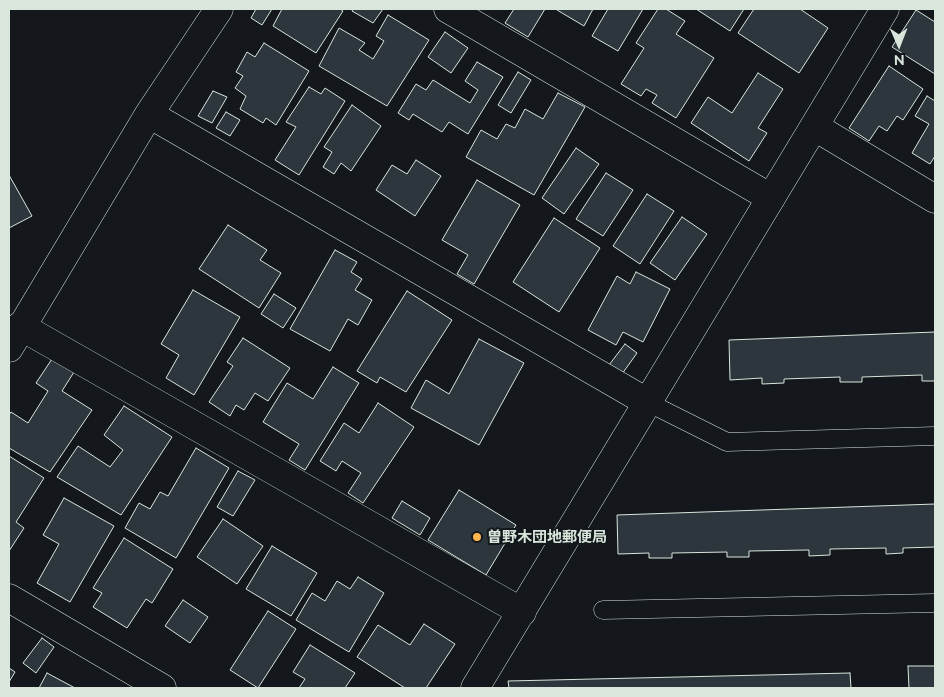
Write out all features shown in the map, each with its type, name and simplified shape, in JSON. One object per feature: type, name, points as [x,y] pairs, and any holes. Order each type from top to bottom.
[{"type":"street","points":[[219,9],[149,114],[15,337],[522,612]]},
{"type":"street","points":[[448,9],[771,198]]},
{"type":"street","points":[[475,688],[885,9]]},
{"type":"street","points":[[149,114],[647,402]]},
{"type":"street","points":[[815,127],[935,199]]},
{"type":"street","points":[[9,598],[162,688]]},
{"type":"lane","points":[[647,402],[727,442],[935,436]]},
{"type":"lane","points":[[603,610],[935,603]]},
{"type":"building","points":[[256,9],[272,9],[262,25],[251,18]]},
{"type":"building","points":[[282,9],[340,9],[343,11],[316,53],[273,26]]},
{"type":"building","points":[[353,9],[383,9],[373,23],[352,11]]},
{"type":"building","points":[[514,9],[545,9],[528,37],[505,23]]},
{"type":"building","points":[[558,9],[593,9],[584,26]]},
{"type":"building","points":[[608,9],[643,9],[618,51],[592,36]]},
{"type":"building","points":[[658,9],[666,9],[685,21],[676,34],[714,58],[676,118],[652,103],[657,95],[646,89],[641,96],[621,84],[644,48],[636,43]]},
{"type":"building","points":[[696,9],[744,9],[730,31]]},
{"type":"building","points":[[754,9],[800,9],[828,28],[799,73],[738,33]]},
{"type":"building","points":[[916,10],[935,22],[935,74],[892,47]]},
{"type":"building","points":[[388,15],[429,40],[387,106],[319,66],[339,28],[365,43],[359,50],[373,59],[384,41],[376,36]]},
{"type":"building","points":[[445,32],[468,48],[451,73],[428,57]]},
{"type":"building","points":[[264,43],[309,71],[276,125],[266,118],[263,123],[240,109],[246,96],[235,88],[243,76],[236,72],[247,52],[255,57]]},
{"type":"building","points":[[477,62],[503,77],[468,134],[449,122],[442,132],[413,114],[409,120],[398,113],[416,84],[426,90],[433,80],[470,103],[478,90],[465,81]]},
{"type":"building","points":[[889,66],[923,89],[903,120],[897,116],[887,131],[879,126],[869,141],[849,128]]},
{"type":"building","points":[[518,72],[531,80],[511,113],[498,105]]},
{"type":"building","points":[[758,73],[783,89],[758,128],[767,133],[749,161],[691,123],[708,97],[732,113]]},
{"type":"building","points":[[309,87],[321,94],[325,88],[345,101],[299,175],[275,160],[296,127],[286,122]]},
{"type":"building","points":[[213,91],[227,97],[212,123],[198,116]]},
{"type":"building","points":[[558,93],[585,107],[534,195],[466,157],[481,130],[497,139],[506,124],[515,128],[525,109],[543,119]]},
{"type":"building","points":[[927,96],[935,101],[935,156],[930,164],[912,153],[929,124],[915,116]]},
{"type":"building","points":[[352,105],[381,126],[351,171],[341,163],[334,174],[323,167],[332,152],[324,147]]},
{"type":"building","points":[[226,112],[240,120],[230,136],[216,128]]},
{"type":"building","points":[[576,148],[599,164],[564,214],[542,198]]},
{"type":"building","points":[[416,160],[441,176],[415,216],[376,190],[392,165],[407,174]]},
{"type":"building","points":[[606,173],[633,190],[603,236],[576,219]]},
{"type":"building","points":[[9,175],[32,216],[9,228]]},
{"type":"building","points":[[477,180],[520,205],[474,284],[457,274],[468,255],[442,240]]},
{"type":"building","points":[[647,194],[674,211],[640,264],[613,246]]},
{"type":"building","points":[[682,217],[707,234],[675,280],[650,263]]},
{"type":"building","points":[[554,218],[600,248],[559,312],[513,282]]},
{"type":"building","points":[[228,225],[267,250],[260,260],[281,273],[259,308],[199,269]]},
{"type":"building","points":[[335,250],[357,262],[351,272],[362,279],[355,290],[372,300],[358,325],[348,319],[330,351],[290,329]]},
{"type":"building","points":[[636,272],[670,289],[643,342],[623,332],[616,345],[588,330],[617,276],[630,284]]},
{"type":"building","points":[[193,290],[240,317],[194,395],[166,378],[179,355],[161,344]]},
{"type":"building","points":[[407,291],[452,320],[406,392],[380,377],[377,383],[357,371]]},
{"type":"building","points":[[274,294],[296,308],[283,328],[261,314]]},
{"type":"building","points":[[935,332],[935,381],[922,381],[922,375],[862,377],[862,382],[840,382],[840,377],[784,379],[784,383],[762,384],[762,378],[730,380],[729,340]]},
{"type":"building","points":[[243,338],[290,368],[268,401],[255,393],[244,410],[236,405],[230,416],[209,402],[233,366],[227,362]]},
{"type":"building","points":[[479,339],[524,363],[479,445],[411,408],[426,380],[449,394]]},
{"type":"building","points":[[625,344],[637,353],[622,374],[609,365]]},
{"type":"building","points":[[52,359],[74,372],[62,391],[92,410],[50,472],[9,448],[9,415],[11,412],[28,423],[48,391],[36,383]]},
{"type":"building","points":[[333,367],[359,383],[305,470],[289,460],[299,444],[263,422],[287,383],[313,399]]},
{"type":"building","points":[[378,403],[414,427],[363,503],[348,493],[361,473],[342,461],[336,471],[320,461],[344,423],[359,433]]},
{"type":"building","points":[[124,406],[172,437],[121,515],[57,477],[78,446],[110,467],[123,450],[104,435]]},
{"type":"building","points":[[196,448],[229,468],[176,558],[125,528],[139,503],[150,509],[160,492],[168,496]]},
{"type":"building","points":[[9,456],[44,478],[16,522],[24,528],[9,551]]},
{"type":"building","points":[[238,471],[255,480],[233,516],[217,507]]},
{"type":"building","points":[[459,490],[516,525],[486,575],[428,540]]},
{"type":"building","points":[[64,498],[114,526],[70,602],[37,583],[59,544],[43,535]]},
{"type":"building","points":[[402,501],[430,518],[420,535],[392,518]]},
{"type":"building","points":[[935,504],[935,547],[903,548],[903,553],[886,554],[886,548],[830,549],[830,555],[809,556],[809,550],[749,551],[749,557],[727,557],[727,552],[672,553],[672,558],[649,558],[649,553],[618,554],[617,515]]},
{"type":"building","points":[[223,519],[263,546],[237,584],[197,557]]},
{"type":"building","points":[[124,538],[173,569],[152,603],[146,599],[127,628],[93,607],[102,593],[93,588]]},
{"type":"building","points":[[272,546],[317,573],[291,616],[246,589]]},
{"type":"building","points":[[358,577],[384,593],[349,652],[296,620],[312,593],[325,601],[337,581],[350,589]]},
{"type":"building","points":[[183,600],[208,617],[190,643],[165,626]]},
{"type":"building","points":[[268,611],[296,629],[258,688],[230,670]]},
{"type":"building","points":[[424,624],[455,644],[426,688],[405,688],[357,657],[378,625],[410,645]]},
{"type":"building","points":[[42,638],[54,647],[36,673],[23,663]]},
{"type":"building","points":[[310,645],[355,673],[345,688],[299,688],[305,679],[293,672]]},
{"type":"building","points":[[908,666],[935,666],[935,688],[909,688]]},
{"type":"building","points":[[9,668],[15,672],[9,682]]},
{"type":"building","points":[[47,673],[75,688],[39,688]]},
{"type":"building","points":[[850,673],[851,688],[509,688],[508,681]]},
{"type":"place","name":"曽野木団地郵便局","points":[[477,537]]}]
